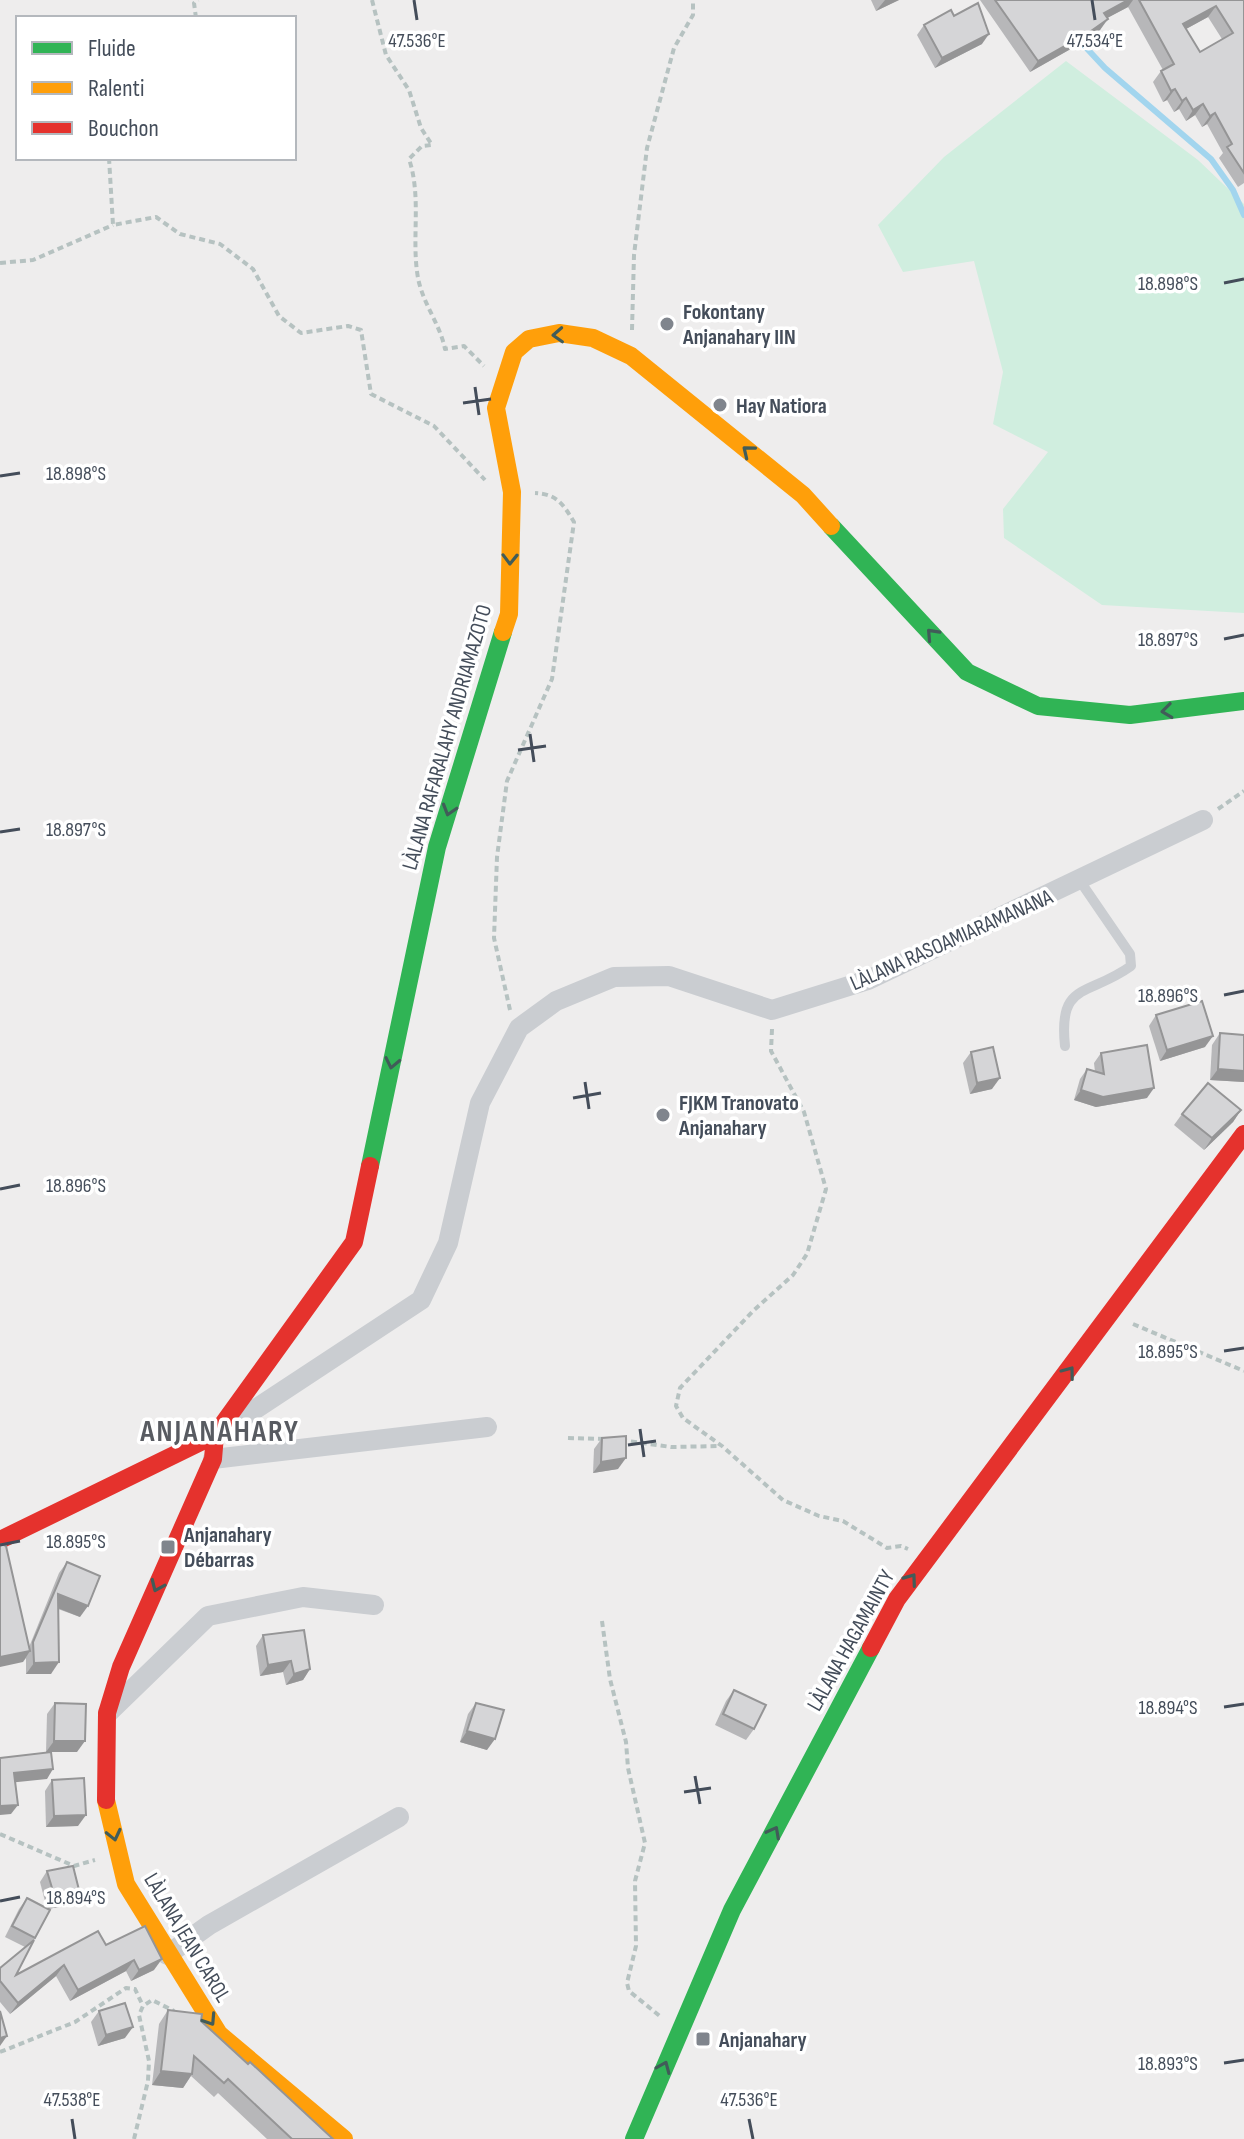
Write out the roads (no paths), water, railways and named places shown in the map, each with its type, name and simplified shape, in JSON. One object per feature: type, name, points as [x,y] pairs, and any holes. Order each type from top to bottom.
[{"type":"main road","name":"LÀLANA RAFARALAHY ANDRIAMAZOTO","points":[[215,1435],[354,1242],[437,847],[509,614],[512,492],[496,408],[514,352],[529,339],[559,333],[593,338],[631,356],[803,495],[967,672],[1038,706],[1130,715],[1244,701]]},
{"type":"main road","name":"LÀLANA HAGAMAINTY","points":[[634,2139],[732,1910],[897,1599],[1113,1314],[1244,1134]]},
{"type":"main road","name":"LÀLANA JEAN CAROL","points":[[215,1435],[213,1459],[121,1667],[107,1713],[106,1801],[126,1884],[167,1955],[219,2034],[344,2139]]},
{"type":"main road","points":[[0,1540],[215,1435]]},
{"type":"street","name":"LÀLANA RASOAMIARAMANANA","points":[[215,1435],[421,1300],[448,1243],[480,1103],[519,1028],[556,1001],[614,977],[669,976],[772,1010],[868,980],[1203,820]]},
{"type":"street","points":[[213,1459],[487,1427]]},
{"type":"street","points":[[107,1713],[208,1616],[303,1597],[374,1605]]},
{"type":"street","points":[[167,1955],[209,1925],[399,1817]]},
{"type":"lane","points":[[1065,1046],[1062,1015],[1071,997],[1115,977],[1131,966],[1130,954],[1080,881]]},
{"type":"waterway","points":[[1078,39],[1105,68],[1211,159],[1233,190],[1244,215]]},
{"type":"place","name":"Fokontany Anjanahary IIN","points":[[667,324]]},
{"type":"place","name":"Hay Natiora","points":[[720,405]]},
{"type":"place","name":"FJKM Tranovato Anjanahary","points":[[663,1115]]},
{"type":"place","name":"Anjanahary Débarras","points":[[168,1547]]},
{"type":"place","name":"Anjanahary","points":[[703,2039]]},
{"type":"district","name":"ANJANAHARY","points":[[220,1431]]}]
